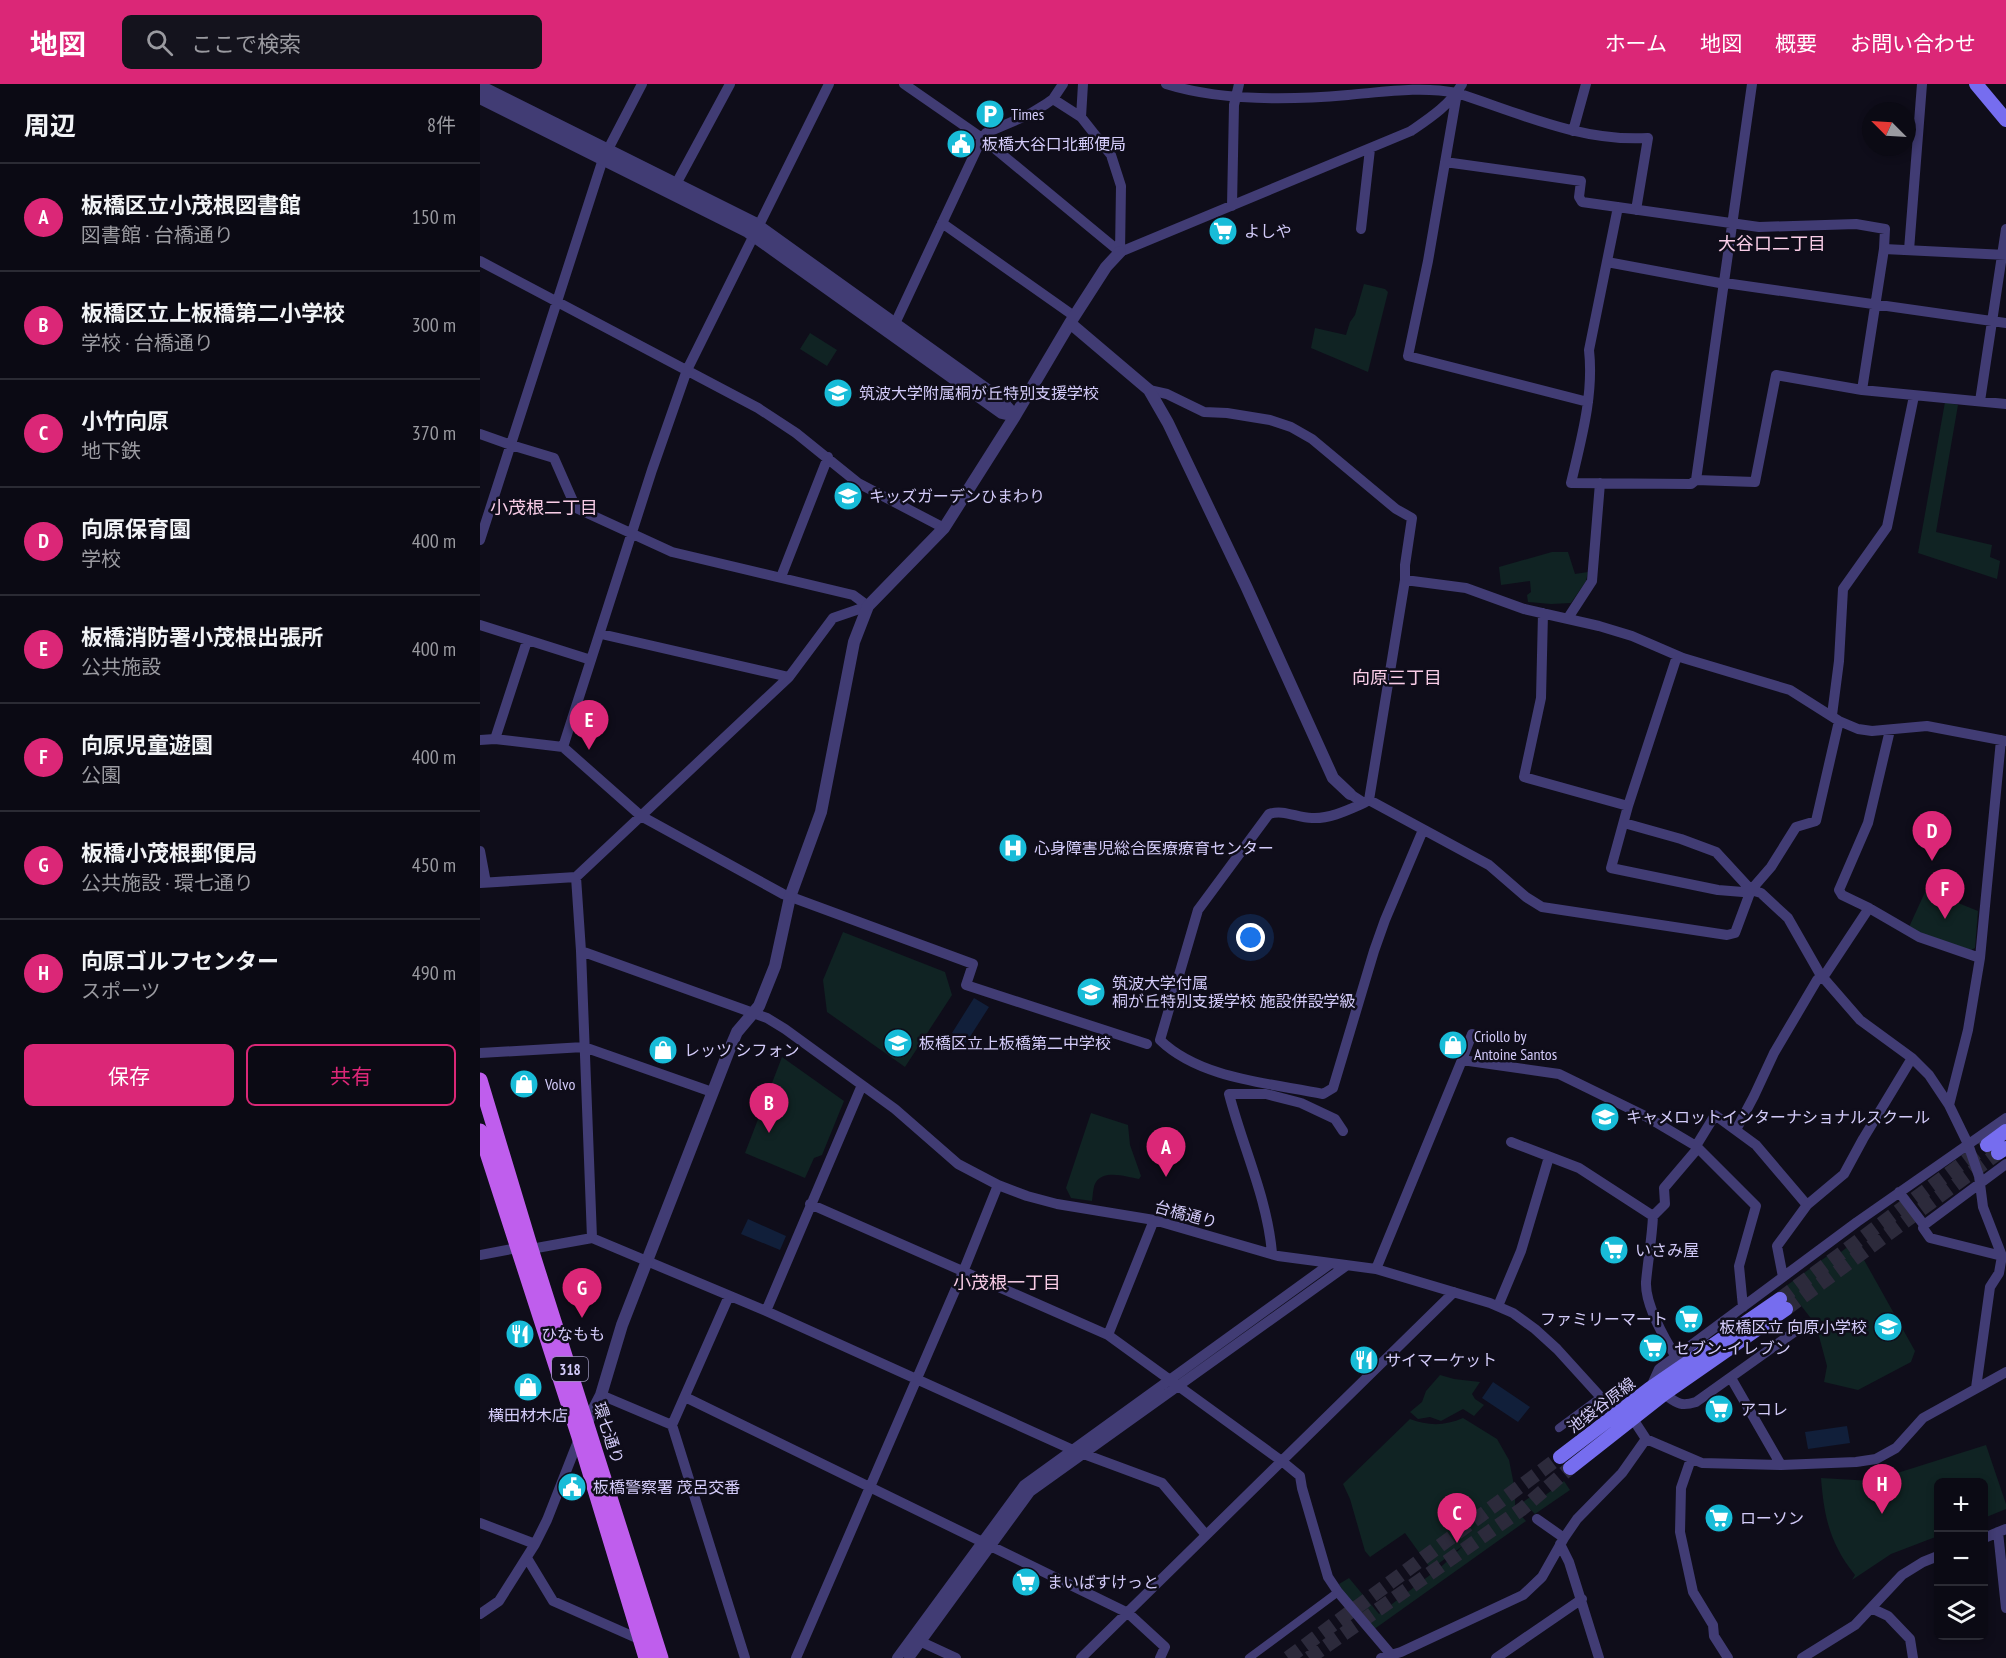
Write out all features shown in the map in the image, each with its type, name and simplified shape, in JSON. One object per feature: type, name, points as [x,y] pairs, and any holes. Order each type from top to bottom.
[{"type":"main road","points":[[1976,84],[2006,120]]},
{"type":"main road","name":"環七通り","points":[[480,1080],[524,1249],[646,1658]]},
{"type":"main road","name":"環七通り","points":[[480,1131],[485,1165],[524,1249],[587,1422],[661,1658]]},
{"type":"main road","points":[[1999,1152],[2006,1131]]},
{"type":"main road","name":"池袋谷原線","points":[[1783,1304],[1633,1419],[1565,1462],[1649,1389],[1783,1304]]},
{"type":"street","points":[[480,540],[605,154],[642,84]]},
{"type":"street","points":[[676,184],[730,84]]},
{"type":"street","points":[[563,747],[652,470],[687,370],[829,84]]},
{"type":"street","points":[[904,84],[982,138],[1120,252]]},
{"type":"street","points":[[892,328],[982,138],[986,133],[1028,115],[1053,99],[1063,84]]},
{"type":"street","points":[[1081,117],[1083,84]]},
{"type":"street","points":[[1166,84],[1190,92],[1236,96],[1345,96],[1397,90],[1460,88],[1573,131],[1624,139],[1648,138],[1636,210]]},
{"type":"street","points":[[1232,206],[1236,96],[1239,84]]},
{"type":"street","points":[[1573,131],[1586,84]]},
{"type":"street","points":[[1696,480],[1752,84]]},
{"type":"street","points":[[1909,250],[1923,84]]},
{"type":"street","points":[[480,86],[605,154],[756,231]]},
{"type":"street","points":[[480,1614],[500,1601],[536,1544],[548,1520],[579,1437],[601,1395],[622,1325],[712,1092],[737,1032],[759,1006],[775,966],[790,897],[821,812],[854,642],[868,606],[944,528],[1072,320],[1106,267],[1120,252],[1411,132],[1437,113],[1460,88]]},
{"type":"street","points":[[1460,88],[1408,356],[1588,402]]},
{"type":"street","points":[[480,98],[676,184],[756,231],[892,328],[1002,413],[1015,416]]},
{"type":"street","points":[[1053,99],[1081,117],[1111,155],[1121,186],[1120,252]]},
{"type":"street","points":[[1361,229],[1370,148]]},
{"type":"street","points":[[1445,162],[1581,181],[1579,197],[1582,202],[1759,227],[1856,224],[1885,229],[1884,249],[1862,390]]},
{"type":"street","points":[[1618,207],[1589,350],[1592,370],[1588,402],[1571,483],[1691,483],[1696,480],[1755,482],[1776,375],[1862,390],[2006,404]]},
{"type":"street","points":[[942,223],[1072,320],[1149,390],[1168,423],[1246,586],[1333,778],[1350,794],[1489,865],[1542,907],[1727,935],[1735,933],[1750,890],[1771,867],[1796,827],[1816,822],[1835,718],[1843,589],[1887,527],[1914,396]]},
{"type":"street","points":[[1980,401],[2004,255],[2006,229]]},
{"type":"street","points":[[1884,249],[2004,255]]},
{"type":"street","points":[[480,261],[758,408],[796,433],[858,483],[944,528]]},
{"type":"street","points":[[1607,262],[1725,284],[2006,322]]},
{"type":"street","points":[[1149,390],[1167,394],[1204,412],[1270,420],[1291,427],[1312,439],[1396,509],[1412,518],[1405,580],[1366,802]]},
{"type":"street","points":[[480,434],[511,446],[554,458],[576,508],[632,535],[672,552],[781,576],[853,595],[868,606]]},
{"type":"street","points":[[781,576],[828,457]]},
{"type":"street","points":[[1568,618],[1592,580],[1600,483]]},
{"type":"street","points":[[1405,580],[1466,588],[1524,609],[1568,618],[1632,636],[1677,656],[1790,690],[1835,718],[1858,729],[1872,731],[1927,726],[2004,741],[1980,958],[1968,1030],[1949,1105]]},
{"type":"street","points":[[480,851],[483,883],[576,877],[789,676],[833,618],[868,606]]},
{"type":"street","points":[[1543,613],[1541,698],[1524,777],[1628,806]]},
{"type":"street","points":[[480,625],[591,660]]},
{"type":"street","points":[[600,634],[789,676]]},
{"type":"street","points":[[495,739],[527,641]]},
{"type":"street","points":[[1677,656],[1628,806],[1611,868],[1718,890],[1743,892],[1750,890],[1761,893],[1788,918],[1822,976],[1860,1020],[1912,1058],[1929,1075],[1949,1105],[1968,1144],[1980,1184],[1983,1207],[2002,1256],[1999,1273],[1990,1287],[1976,1388]]},
{"type":"street","points":[[1890,730],[1868,823],[1839,890],[1842,895],[1919,937],[1980,958]]},
{"type":"street","points":[[480,740],[495,739],[563,747],[641,816],[790,897],[973,964],[966,985],[1148,1044]]},
{"type":"street","points":[[1366,802],[1343,813],[1313,819],[1277,812],[1269,814],[1198,910],[1160,1040],[1167,1048],[1209,1071],[1323,1094],[1329,1092],[1333,1088],[1385,920],[1423,830]]},
{"type":"street","points":[[1624,823],[1681,839],[1716,852],[1750,890]]},
{"type":"street","points":[[576,877],[592,1238]]},
{"type":"street","points":[[1736,1130],[1755,1096],[1774,1053],[1817,980],[1826,973],[1869,908]]},
{"type":"street","name":"台橋通り","points":[[581,951],[754,1013],[785,1029],[895,1109],[958,1164],[998,1185],[1057,1204],[1154,1220],[1272,1252],[1278,1256],[1376,1269],[1498,1306],[1513,1313],[1535,1329],[1557,1349],[1617,1415]]},
{"type":"street","points":[[1376,1269],[1472,1034]]},
{"type":"street","points":[[480,1053],[584,1047],[712,1092]]},
{"type":"street","points":[[1783,1277],[1777,1246],[1807,1205],[1844,1174],[1912,1058]]},
{"type":"street","points":[[1462,1060],[1560,1074],[1647,1117],[1697,1147],[1756,1206],[1739,1266],[1743,1307]]},
{"type":"street","points":[[765,1311],[862,1085]]},
{"type":"street","points":[[1272,1252],[1270,1230],[1262,1195],[1229,1094],[1266,1094],[1301,1103],[1335,1119],[1343,1131]]},
{"type":"street","points":[[1676,1357],[1651,1307],[1646,1284],[1653,1216],[1665,1204],[1664,1188],[1697,1147],[1715,1115],[1756,1145],[1807,1205]]},
{"type":"street","points":[[1649,1389],[1659,1369],[1899,1192],[2006,1118]]},
{"type":"street","points":[[1511,1142],[1579,1168],[1653,1216]]},
{"type":"street","points":[[1923,1225],[1980,1184],[1999,1152]]},
{"type":"street","points":[[1498,1306],[1521,1251],[1549,1157]]},
{"type":"street","points":[[796,1658],[963,1272],[998,1185]]},
{"type":"street","points":[[1899,1192],[1930,1238],[2002,1256]]},
{"type":"street","points":[[810,1204],[1108,1335],[1283,1461],[1300,1476],[1328,1577],[1389,1657],[1523,1595],[1542,1577],[1577,1519],[1622,1473],[1646,1439]]},
{"type":"street","points":[[1108,1335],[1154,1220]]},
{"type":"street","points":[[480,1255],[592,1238],[765,1311],[1079,1452],[1162,1483],[1206,1535]]},
{"type":"street","points":[[1175,1383],[1330,1264]]},
{"type":"street","points":[[909,1658],[917,1640],[986,1543],[1030,1492],[1079,1452],[1175,1383],[1346,1266]]},
{"type":"street","points":[[1081,1658],[1454,1292]]},
{"type":"street","points":[[729,1296],[672,1425],[746,1658]]},
{"type":"street","points":[[1664,1394],[1678,1404],[1686,1405],[1696,1402],[1797,1330]]},
{"type":"street","points":[[1633,1419],[1646,1439],[1702,1463],[1781,1465],[1856,1462],[1876,1459],[1896,1448],[1923,1418],[2006,1372]]},
{"type":"street","points":[[1731,1378],[1781,1465]]},
{"type":"street","points":[[601,1395],[672,1425]]},
{"type":"street","points":[[685,1397],[1128,1613],[1165,1647],[1162,1657]]},
{"type":"street","points":[[1558,1428],[1601,1397]]},
{"type":"street","points":[[1691,1459],[1681,1488],[1680,1532],[1693,1592],[1713,1625],[1714,1636],[1728,1658]]},
{"type":"street","points":[[1537,1519],[1562,1541],[1599,1658]]},
{"type":"street","points":[[480,1523],[536,1544]]},
{"type":"street","points":[[1988,1536],[2002,1530],[2006,1608]]},
{"type":"street","points":[[527,1558],[553,1601],[641,1640]]},
{"type":"street","points":[[1802,1658],[1855,1625],[1902,1575],[1934,1558]]},
{"type":"street","points":[[1249,1658],[1338,1592]]},
{"type":"street","points":[[1496,1658],[1582,1599]]},
{"type":"street","points":[[1871,1608],[1888,1616],[1910,1639],[1913,1658]]},
{"type":"street","points":[[897,1658],[917,1640]]},
{"type":"street","points":[[917,1640],[956,1658]]},
{"type":"green space","points":[[1364,284],[1385,289],[1388,292],[1368,372],[1311,348],[1315,328],[1346,335],[1355,315]]},
{"type":"green space","points":[[810,333],[837,350],[827,366],[800,349]]},
{"type":"green space","points":[[1945,402],[1958,405],[1936,532],[1992,545],[1990,557],[2000,561],[1997,579],[1918,553]]},
{"type":"green space","points":[[1552,552],[1568,552],[1575,574],[1588,572],[1586,581],[1571,603],[1528,602],[1527,595],[1531,592],[1530,581],[1501,585],[1499,567]]},
{"type":"green space","points":[[1926,890],[1978,911],[1975,948],[1971,950],[1921,934],[1909,927]]},
{"type":"green space","points":[[843,932],[945,972],[952,995],[905,1067],[827,1012],[823,980]]},
{"type":"green space","points":[[782,1057],[844,1101],[822,1155],[814,1158],[805,1178],[745,1153]]},
{"type":"green space","points":[[1091,1113],[1128,1125],[1130,1145],[1141,1176],[1139,1179],[1116,1175],[1100,1178],[1094,1186],[1092,1201],[1071,1198],[1066,1188]]},
{"type":"green space","points":[[1854,1242],[1915,1351],[1911,1362],[1858,1390],[1824,1382],[1827,1366],[1816,1325],[1786,1286],[1830,1254],[1833,1258]]},
{"type":"green space","points":[[1440,1375],[1480,1382],[1472,1394],[1484,1405],[1474,1416],[1463,1409],[1441,1421],[1430,1417],[1418,1419],[1410,1412],[1422,1402],[1426,1391]]},
{"type":"green space","points":[[1463,1418],[1497,1439],[1509,1460],[1515,1490],[1515,1509],[1526,1521],[1373,1630],[1339,1584],[1349,1578],[1379,1614],[1443,1565],[1464,1545],[1431,1569],[1405,1533],[1370,1557],[1365,1551],[1350,1499],[1343,1484],[1410,1419],[1436,1424],[1450,1423]]},
{"type":"green space","points":[[1986,1445],[2006,1509],[1988,1516],[1988,1478],[1934,1478],[1934,1538],[1891,1554],[1852,1580],[1855,1575],[1846,1564],[1834,1541],[1826,1518],[1821,1478],[1872,1481]]},
{"type":"green space","points":[[1564,1481],[1570,1490],[1535,1514],[1523,1502],[1533,1495],[1539,1500]]},
{"type":"water","points":[[974,998],[989,1007],[966,1043],[952,1033]]},
{"type":"water","points":[[748,1219],[786,1236],[780,1250],[741,1234]]},
{"type":"water","points":[[1493,1382],[1530,1407],[1518,1422],[1482,1398]]},
{"type":"water","points":[[1847,1426],[1850,1443],[1808,1449],[1805,1432]]},
{"type":"tunnel","points":[[1780,1299],[1987,1145]]},
{"type":"tunnel","points":[[1786,1309],[1998,1153]]},
{"type":"tunnel","points":[[1288,1658],[1560,1457]]},
{"type":"tunnel","points":[[1309,1658],[1522,1509],[1570,1468]]},
{"type":"place","name":"Times","points":[[990,114]]},
{"type":"place","name":"板橋大谷口北郵便局","points":[[961,144]]},
{"type":"place","name":"よしや","points":[[1223,231]]},
{"type":"place","name":"筑波大学附属桐が丘特別支援学校","points":[[838,393]]},
{"type":"place","name":"キッズガーデンひまわり","points":[[848,496]]},
{"type":"place","name":"板橋消防署小茂根出張所","points":[[589,750]]},
{"type":"place","name":"心身障害児総合医療療育センター","points":[[1013,848]]},
{"type":"place","name":"向原保育園","points":[[1932,861]]},
{"type":"place","name":"向原児童遊園","points":[[1945,919]]},
{"type":"place","name":"筑波大学付属 桐が丘特別支援学校 施設併設学級","points":[[1091,992]]},
{"type":"place","name":"板橋区立上板橋第二中学校","points":[[898,1043]]},
{"type":"place","name":"Criollo by Antoine Santos","points":[[1453,1045]]},
{"type":"place","name":"レッツ シフォン","points":[[663,1050]]},
{"type":"place","name":"Volvo","points":[[524,1084]]},
{"type":"place","name":"キャメロットインターナショナルスクール","points":[[1605,1117]]},
{"type":"place","name":"板橋区立上板橋第二小学校","points":[[769,1133]]},
{"type":"place","name":"板橋区立小茂根図書館","points":[[1166,1177]]},
{"type":"place","name":"いさみ屋","points":[[1614,1250]]},
{"type":"place","name":"板橋小茂根郵便局","points":[[582,1318]]},
{"type":"place","name":"ファミリーマート","points":[[1689,1319]]},
{"type":"place","name":"板橋区立 向原小学校","points":[[1888,1327]]},
{"type":"place","name":"ひなもも","points":[[520,1334]]},
{"type":"place","name":"セブン-イレブン","points":[[1653,1348]]},
{"type":"place","name":"サイマーケット","points":[[1364,1360]]},
{"type":"place","name":"横田材木店","points":[[528,1387]]},
{"type":"place","name":"アコレ","points":[[1719,1409]]},
{"type":"place","name":"板橋警察署 茂呂交番","points":[[572,1487]]},
{"type":"place","name":"向原ゴルフセンター","points":[[1882,1514]]},
{"type":"place","name":"ローソン","points":[[1719,1518]]},
{"type":"place","name":"小竹向原","points":[[1457,1543]]},
{"type":"place","name":"まいばすけっと","points":[[1026,1582]]},
{"type":"district","name":"大谷口二丁目","points":[[1772,243]]},
{"type":"district","name":"小茂根二丁目","points":[[544,507]]},
{"type":"district","name":"向原三丁目","points":[[1397,677]]},
{"type":"district","name":"小茂根一丁目","points":[[1007,1282]]}]
